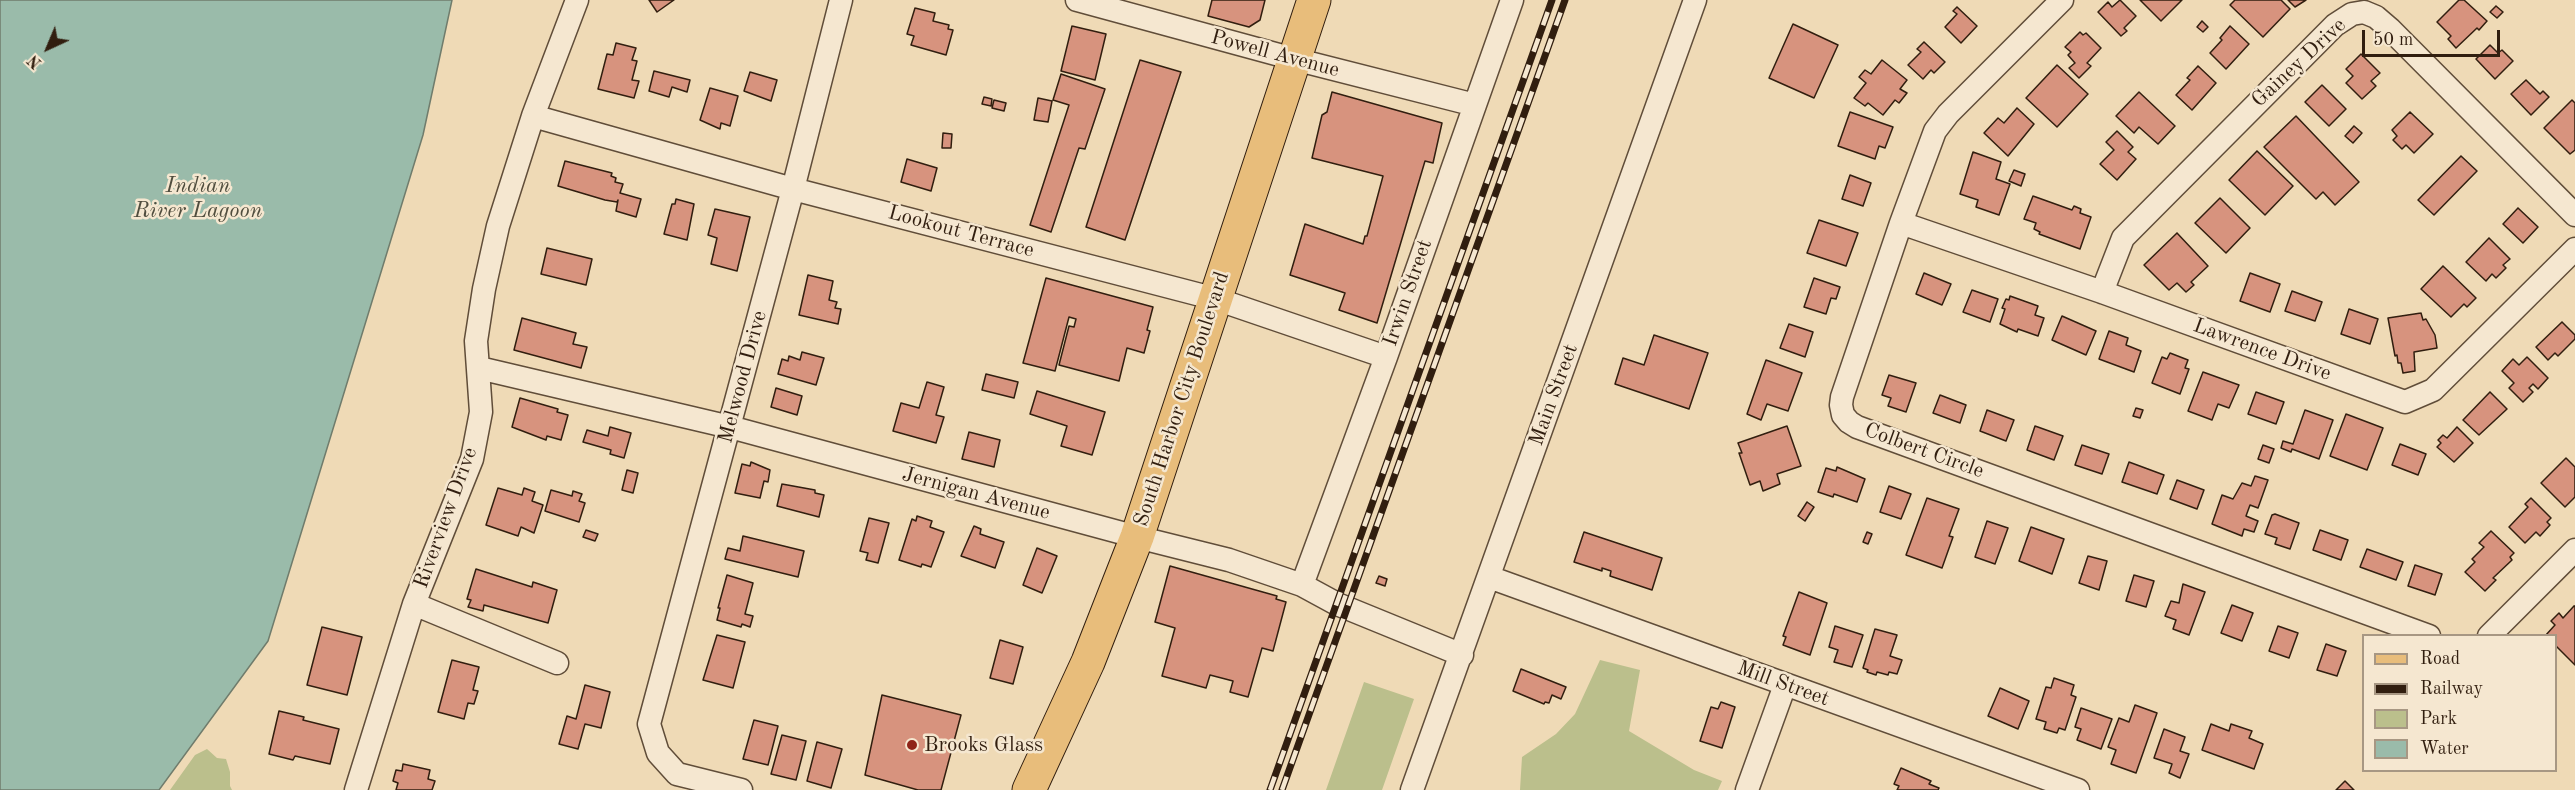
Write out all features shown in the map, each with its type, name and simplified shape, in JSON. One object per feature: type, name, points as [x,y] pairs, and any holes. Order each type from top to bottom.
[{"type":"main road","name":"South Harbor City Boulevard","points":[[1029,790],[1080,680],[1137,537],[1314,0]]},
{"type":"street","name":"Riverview Drive","points":[[356,790],[414,604],[472,459],[481,412],[476,341],[484,289],[498,226],[533,116],[577,0]]},
{"type":"street","name":"Melwood Drive","points":[[741,790],[677,774],[658,753],[650,724],[794,189],[841,0]]},
{"type":"street","name":"Powell Avenue","points":[[1077,0],[1475,105]]},
{"type":"street","name":"Irwin Street","points":[[1302,585],[1386,357],[1512,0]]},
{"type":"street","name":"Main Street","points":[[1412,790],[1695,0]]},
{"type":"street","name":"Colbert Circle","points":[[2062,0],[1944,118],[1935,130],[1842,397],[1841,405],[1849,422],[1857,427],[2424,634]]},
{"type":"street","name":"Gainey Drive","points":[[2102,292],[2123,238],[2330,30],[2352,14],[2364,12],[2376,17],[2390,28],[2575,215]]},
{"type":"street","name":"Lookout Terrace","points":[[533,116],[794,189],[1216,299],[1386,357]]},
{"type":"street","name":"Lawrence Drive","points":[[1901,223],[2102,292],[2405,402],[2433,390],[2575,249]]},
{"type":"street","name":"Jernigan Avenue","points":[[479,368],[730,427],[1229,560],[1302,585],[1338,604],[1462,655]]},
{"type":"street","points":[[2491,634],[2575,550]]},
{"type":"street","name":"Mill Street","points":[[1489,577],[2078,790]]},
{"type":"street","points":[[414,604],[557,663]]},
{"type":"street","points":[[1748,790],[1785,685]]},
{"type":"green space","points":[[1600,660],[1640,670],[1629,731],[1694,770],[1722,781],[1718,790],[1520,790],[1522,757],[1556,734],[1575,714]]},
{"type":"green space","points":[[1364,682],[1414,699],[1382,790],[1326,790]]},
{"type":"green space","points":[[207,749],[217,758],[226,759],[232,790],[170,790],[195,755]]},
{"type":"water","name":"Indian River Lagoon","points":[[0,0],[452,0],[423,135],[268,641],[159,790],[0,790]]},
{"type":"building","points":[[649,0],[674,0],[657,12]]},
{"type":"building","points":[[1212,0],[1265,0],[1260,20],[1249,27],[1208,16]]},
{"type":"building","points":[[2120,0],[2136,16],[2124,28],[2127,31],[2121,36],[2098,12],[2108,2],[2112,7]]},
{"type":"building","points":[[2140,0],[2182,0],[2161,21]]},
{"type":"building","points":[[2235,0],[2281,0],[2290,9],[2263,37],[2230,5]]},
{"type":"building","points":[[2288,0],[2306,0],[2295,7]]},
{"type":"building","points":[[2459,0],[2464,0],[2487,21],[2456,48],[2448,39],[2451,36],[2437,22]]},
{"type":"building","points":[[2496,6],[2503,12],[2497,18],[2490,12]]},
{"type":"building","points":[[1957,7],[1977,26],[1961,43],[1945,27],[1957,14],[1953,11]]},
{"type":"building","points":[[915,8],[935,13],[933,21],[949,25],[948,29],[953,30],[946,55],[911,45],[914,36],[907,34]]},
{"type":"building","points":[[2202,21],[2208,27],[2203,32],[2197,27]]},
{"type":"building","points":[[1793,24],[1838,45],[1814,98],[1769,78]]},
{"type":"building","points":[[1072,26],[1106,34],[1095,80],[1061,71]]},
{"type":"building","points":[[2230,26],[2249,44],[2226,69],[2210,53],[2222,40],[2220,38]]},
{"type":"building","points":[[2080,32],[2083,35],[2086,33],[2101,48],[2087,63],[2091,66],[2079,78],[2069,68],[2075,63],[2068,55],[2071,52],[2065,47]]},
{"type":"building","points":[[1924,42],[1945,62],[1934,73],[1931,70],[1923,79],[1908,65],[1921,52],[1917,49]]},
{"type":"building","points":[[616,43],[636,48],[632,60],[637,61],[632,80],[639,81],[634,98],[598,89],[607,54],[613,55]]},
{"type":"building","points":[[2490,45],[2498,53],[2502,50],[2513,61],[2495,79],[2476,59]]},
{"type":"building","points":[[2361,54],[2380,73],[2371,81],[2376,86],[2362,99],[2346,83],[2353,76],[2346,69]]},
{"type":"building","points":[[1140,60],[1181,72],[1125,240],[1086,227]]},
{"type":"building","points":[[1882,60],[1907,80],[1900,89],[1907,93],[1899,103],[1895,100],[1883,115],[1868,103],[1865,106],[1854,98],[1866,83],[1859,77],[1865,70],[1871,74]]},
{"type":"building","points":[[2057,65],[2088,94],[2057,127],[2026,98]]},
{"type":"building","points":[[2198,66],[2216,83],[2192,110],[2176,95],[2190,80],[2187,78]]},
{"type":"building","points":[[654,71],[690,80],[687,92],[672,87],[669,97],[649,91]]},
{"type":"building","points":[[750,72],[777,80],[771,101],[744,91]]},
{"type":"building","points":[[1061,74],[1105,89],[1085,149],[1079,148],[1051,232],[1030,225],[1069,105],[1053,100]]},
{"type":"building","points":[[2526,80],[2540,94],[2543,91],[2549,97],[2531,115],[2511,94]]},
{"type":"building","points":[[2322,85],[2346,109],[2329,126],[2305,102]]},
{"type":"building","points":[[710,88],[738,96],[730,126],[721,123],[720,129],[700,120]]},
{"type":"building","points":[[1332,92],[1442,123],[1433,163],[1425,161],[1377,323],[1339,310],[1345,293],[1290,275],[1305,224],[1363,244],[1383,176],[1312,158],[1322,115],[1327,112]]},
{"type":"building","points":[[2139,92],[2175,126],[2158,144],[2139,127],[2134,133],[2116,116]]},
{"type":"building","points":[[984,97],[992,99],[991,106],[982,104]]},
{"type":"building","points":[[1038,98],[1052,101],[1048,122],[1034,120]]},
{"type":"building","points":[[994,100],[1006,103],[1004,111],[992,108]]},
{"type":"building","points":[[2572,100],[2575,103],[2575,150],[2570,154],[2544,128]]},
{"type":"building","points":[[2017,108],[2034,124],[2008,156],[1984,133],[1998,118],[2004,123]]},
{"type":"building","points":[[1850,112],[1893,127],[1885,148],[1879,146],[1875,159],[1838,146]]},
{"type":"building","points":[[2410,112],[2433,134],[2414,153],[2406,145],[2402,149],[2393,140],[2397,136],[2392,130]]},
{"type":"building","points":[[2296,116],[2359,182],[2335,205],[2323,192],[2316,199],[2264,147]]},
{"type":"building","points":[[2354,126],[2362,133],[2353,143],[2345,136]]},
{"type":"building","points":[[2117,131],[2133,147],[2128,152],[2136,159],[2117,180],[2100,164],[2114,150],[2106,142]]},
{"type":"building","points":[[943,133],[952,134],[951,148],[942,148]]},
{"type":"building","points":[[2257,151],[2293,186],[2265,215],[2229,180]]},
{"type":"building","points":[[1973,152],[2001,162],[1996,179],[2010,184],[1999,215],[1976,207],[1978,200],[1960,194]]},
{"type":"building","points":[[2461,156],[2477,171],[2434,215],[2418,200]]},
{"type":"building","points":[[907,159],[937,168],[931,191],[901,182]]},
{"type":"building","points":[[565,161],[612,173],[611,176],[616,178],[615,182],[623,184],[620,193],[641,199],[636,217],[616,211],[618,200],[617,202],[605,200],[558,186]]},
{"type":"building","points":[[2014,170],[2025,174],[2021,186],[2009,181]]},
{"type":"building","points":[[1850,175],[1871,183],[1863,206],[1842,199]]},
{"type":"building","points":[[2033,196],[2072,210],[2074,206],[2081,209],[2080,213],[2091,217],[2080,249],[2039,234],[2040,232],[2034,229],[2036,223],[2024,219]]},
{"type":"building","points":[[2220,198],[2250,228],[2226,253],[2195,223]]},
{"type":"building","points":[[676,199],[694,204],[687,240],[664,234],[672,204],[675,204]]},
{"type":"building","points":[[2518,208],[2538,227],[2523,243],[2503,224]]},
{"type":"building","points":[[715,209],[750,217],[737,271],[711,264],[717,238],[708,235]]},
{"type":"building","points":[[1819,220],[1858,233],[1846,266],[1807,253]]},
{"type":"building","points":[[2177,233],[2208,266],[2191,282],[2194,285],[2186,292],[2177,283],[2169,290],[2144,265]]},
{"type":"building","points":[[2489,238],[2510,259],[2503,265],[2506,268],[2496,278],[2492,274],[2486,281],[2466,262]]},
{"type":"building","points":[[547,248],[592,259],[586,285],[541,274]]},
{"type":"building","points":[[2443,266],[2476,298],[2467,307],[2464,304],[2451,317],[2421,289]]},
{"type":"building","points":[[1924,273],[1951,284],[1942,305],[1916,294]]},
{"type":"building","points":[[2250,273],[2280,284],[2270,312],[2240,301]]},
{"type":"building","points":[[808,275],[833,281],[829,300],[837,302],[835,308],[841,309],[838,324],[799,315]]},
{"type":"building","points":[[1046,278],[1153,307],[1144,353],[1127,348],[1119,381],[1059,365],[1069,326],[1074,327],[1076,319],[1069,317],[1055,371],[1023,363]]},
{"type":"building","points":[[1814,278],[1840,287],[1836,299],[1831,298],[1826,314],[1804,307]]},
{"type":"building","points":[[1972,290],[1998,299],[1990,322],[1963,312]]},
{"type":"building","points":[[2292,291],[2322,302],[2315,321],[2285,311]]},
{"type":"building","points":[[2010,296],[2038,306],[2035,315],[2044,318],[2038,336],[2018,329],[2017,332],[2000,324],[2005,309],[2002,308]]},
{"type":"building","points":[[2349,309],[2378,319],[2370,344],[2341,334]]},
{"type":"building","points":[[2421,313],[2423,320],[2426,319],[2435,335],[2437,348],[2414,352],[2415,371],[2403,373],[2401,363],[2398,363],[2397,355],[2395,356],[2388,318]]},
{"type":"building","points":[[2062,316],[2096,331],[2086,355],[2052,340]]},
{"type":"building","points":[[522,318],[576,333],[573,344],[587,347],[581,368],[514,350]]},
{"type":"building","points":[[2562,322],[2575,335],[2575,339],[2558,356],[2555,353],[2548,360],[2536,347]]},
{"type":"building","points":[[1789,324],[1813,332],[1805,357],[1780,348]]},
{"type":"building","points":[[2109,331],[2128,338],[2126,345],[2141,351],[2134,372],[2099,359]]},
{"type":"building","points":[[1654,335],[1708,353],[1689,409],[1615,384],[1623,358],[1644,365]]},
{"type":"building","points":[[802,352],[824,358],[816,385],[778,374],[782,359],[788,361],[789,356],[800,360]]},
{"type":"building","points":[[2170,353],[2188,360],[2185,368],[2189,369],[2180,394],[2152,383],[2162,357],[2167,359]]},
{"type":"building","points":[[2527,357],[2548,378],[2538,389],[2533,384],[2529,388],[2533,392],[2523,402],[2509,388],[2514,383],[2502,371],[2513,359],[2519,365]]},
{"type":"building","points":[[1766,360],[1802,373],[1788,411],[1767,404],[1761,420],[1747,414]]},
{"type":"building","points":[[2203,372],[2239,385],[2229,408],[2218,404],[2212,420],[2188,411]]},
{"type":"building","points":[[986,374],[1018,382],[1014,398],[982,390]]},
{"type":"building","points":[[1889,375],[1916,383],[1906,412],[1888,406],[1891,398],[1882,395]]},
{"type":"building","points":[[927,382],[944,387],[936,415],[944,417],[936,443],[893,431],[901,403],[919,408]]},
{"type":"building","points":[[776,388],[802,396],[797,415],[771,407]]},
{"type":"building","points":[[1037,391],[1105,412],[1092,455],[1061,446],[1067,426],[1030,414]]},
{"type":"building","points":[[2256,392],[2284,402],[2276,424],[2248,414]]},
{"type":"building","points":[[2490,392],[2507,409],[2479,435],[2463,420]]},
{"type":"building","points":[[1940,395],[1966,405],[1960,423],[1933,413]]},
{"type":"building","points":[[520,398],[558,409],[557,412],[568,415],[561,440],[547,436],[546,440],[512,427]]},
{"type":"building","points":[[2136,408],[2143,410],[2140,418],[2133,416]]},
{"type":"building","points":[[1987,410],[2014,420],[2006,441],[1980,431]]},
{"type":"building","points":[[2305,410],[2333,420],[2319,459],[2292,449],[2291,452],[2281,448],[2283,441],[2293,444]]},
{"type":"building","points":[[2346,414],[2383,428],[2367,470],[2330,456]]},
{"type":"building","points":[[1787,426],[1801,466],[1777,474],[1780,484],[1763,491],[1760,481],[1750,485],[1738,443]]},
{"type":"building","points":[[2035,426],[2063,436],[2054,460],[2027,450]]},
{"type":"building","points":[[610,427],[631,433],[624,458],[610,454],[611,450],[583,442],[587,430],[608,436]]},
{"type":"building","points":[[2457,427],[2473,443],[2454,462],[2437,447],[2441,443],[2438,440],[2443,435],[2447,438]]},
{"type":"building","points":[[969,432],[1000,440],[994,467],[962,459]]},
{"type":"building","points":[[2400,444],[2426,454],[2418,475],[2392,465]]},
{"type":"building","points":[[2082,445],[2109,454],[2102,474],[2075,465]]},
{"type":"building","points":[[2263,445],[2274,449],[2269,463],[2258,459]]},
{"type":"building","points":[[2566,458],[2575,467],[2575,497],[2565,507],[2541,483]]},
{"type":"building","points":[[751,462],[770,470],[768,482],[764,481],[760,498],[735,493],[742,464],[750,466]]},
{"type":"building","points":[[2129,462],[2164,475],[2157,494],[2122,482]]},
{"type":"building","points":[[1837,467],[1865,479],[1857,502],[1834,494],[1833,497],[1818,492],[1826,468],[1836,471]]},
{"type":"building","points":[[627,470],[638,473],[633,493],[622,490]]},
{"type":"building","points":[[2255,476],[2268,480],[2258,508],[2250,505],[2246,516],[2258,521],[2254,532],[2244,529],[2242,536],[2212,524],[2222,495],[2233,499],[2242,483],[2251,486]]},
{"type":"building","points":[[2177,480],[2204,490],[2197,509],[2170,499]]},
{"type":"building","points":[[782,484],[815,490],[815,493],[824,495],[819,517],[777,506]]},
{"type":"building","points":[[1889,486],[1911,494],[1901,519],[1880,512]]},
{"type":"building","points":[[498,488],[522,495],[524,488],[535,492],[532,501],[543,505],[534,533],[521,527],[518,536],[486,525]]},
{"type":"building","points":[[551,490],[572,496],[573,491],[582,494],[579,501],[585,503],[579,522],[545,511]]},
{"type":"building","points":[[1927,498],[1959,509],[1949,536],[1953,537],[1942,568],[1906,555]]},
{"type":"building","points":[[2531,498],[2551,518],[2547,522],[2550,525],[2540,536],[2536,532],[2525,543],[2509,527],[2528,507],[2525,504]]},
{"type":"building","points":[[1807,502],[1814,507],[1805,521],[1798,516]]},
{"type":"building","points":[[2275,514],[2299,523],[2290,549],[2275,544],[2277,538],[2265,534],[2272,515]]},
{"type":"building","points":[[917,516],[932,521],[930,527],[944,532],[931,567],[922,564],[921,567],[899,560],[912,519],[916,521]]},
{"type":"building","points":[[869,518],[889,523],[878,563],[866,560],[868,553],[860,551]]},
{"type":"building","points":[[1987,521],[2008,528],[1995,564],[1975,557]]},
{"type":"building","points":[[974,526],[981,529],[980,534],[1004,542],[995,568],[961,556]]},
{"type":"building","points":[[2031,527],[2064,539],[2052,574],[2019,561]]},
{"type":"building","points":[[586,530],[598,534],[595,541],[583,537]]},
{"type":"building","points":[[2320,530],[2348,540],[2341,560],[2313,550]]},
{"type":"building","points":[[2491,531],[2514,553],[2510,557],[2512,560],[2493,578],[2496,580],[2485,591],[2465,572],[2475,562],[2472,559],[2484,547],[2479,543]]},
{"type":"building","points":[[1584,532],[1662,558],[1652,590],[1610,576],[1611,571],[1602,568],[1602,571],[1574,562]]},
{"type":"building","points":[[1867,532],[1872,534],[1868,544],[1863,542]]},
{"type":"building","points":[[743,536],[804,551],[798,577],[725,559],[728,548],[740,551]]},
{"type":"building","points":[[1037,548],[1057,556],[1042,593],[1023,585]]},
{"type":"building","points":[[2367,549],[2403,562],[2396,580],[2360,567]]},
{"type":"building","points":[[2088,556],[2107,561],[2099,590],[2079,583]]},
{"type":"building","points":[[2415,565],[2442,574],[2435,595],[2408,586]]},
{"type":"building","points":[[1170,566],[1277,596],[1276,599],[1286,602],[1273,651],[1262,648],[1248,697],[1230,692],[1233,681],[1210,675],[1206,688],[1162,676],[1175,628],[1155,622]]},
{"type":"building","points":[[476,569],[532,587],[533,582],[557,590],[548,623],[484,605],[483,611],[468,607],[471,600],[467,599]]},
{"type":"building","points":[[727,575],[753,583],[745,614],[753,616],[750,627],[742,624],[741,627],[717,620]]},
{"type":"building","points":[[2134,575],[2154,581],[2146,607],[2126,601]]},
{"type":"building","points":[[1379,576],[1387,579],[1385,586],[1376,583]]},
{"type":"building","points":[[2183,584],[2205,592],[2189,635],[2173,629],[2176,620],[2165,616],[2171,601],[2179,603]]},
{"type":"building","points":[[1799,592],[1827,603],[1810,655],[1783,645],[1786,637],[1783,636]]},
{"type":"building","points":[[2232,605],[2253,613],[2242,641],[2221,633]]},
{"type":"building","points":[[2575,606],[2575,665],[2557,647],[2557,634],[2547,634],[2555,625],[2551,621],[2559,613],[2563,618]]},
{"type":"building","points":[[1835,626],[1863,635],[1852,667],[1834,662],[1838,650],[1829,647]]},
{"type":"building","points":[[2278,626],[2298,633],[2289,658],[2269,651]]},
{"type":"building","points":[[322,627],[362,637],[347,695],[307,685]]},
{"type":"building","points":[[1875,629],[1897,635],[1890,656],[1902,660],[1897,674],[1889,672],[1888,675],[1877,672],[1876,675],[1863,668]]},
{"type":"building","points":[[717,635],[745,642],[733,688],[703,680]]},
{"type":"building","points":[[1000,640],[1023,647],[1013,684],[990,678]]},
{"type":"building","points":[[2326,644],[2346,651],[2337,676],[2317,670]]},
{"type":"building","points":[[452,660],[479,667],[473,690],[478,691],[474,704],[468,703],[464,719],[438,712]]},
{"type":"building","points":[[1521,669],[1566,687],[1561,699],[1552,695],[1549,703],[1544,704],[1513,691]]},
{"type":"building","points":[[2054,678],[2074,685],[2071,695],[2076,697],[2065,730],[2059,728],[2057,733],[2044,729],[2046,722],[2036,719],[2046,687],[2051,688]]},
{"type":"building","points":[[585,685],[610,692],[601,728],[585,724],[578,749],[559,744],[567,716],[576,719]]},
{"type":"building","points":[[2000,688],[2029,701],[2018,729],[1988,716]]},
{"type":"building","name":"Brooks Glass","points":[[882,695],[961,715],[941,790],[918,790],[865,775]]},
{"type":"building","points":[[1721,702],[1735,707],[1722,748],[1700,741],[1711,707],[1718,709]]},
{"type":"building","points":[[2135,705],[2157,713],[2136,773],[2111,764],[2116,750],[2108,747],[2119,718],[2129,722]]},
{"type":"building","points":[[2081,708],[2112,719],[2101,749],[2077,740],[2081,729],[2075,727]]},
{"type":"building","points":[[279,711],[339,729],[330,764],[295,756],[293,760],[269,754]]},
{"type":"building","points":[[754,720],[778,726],[768,765],[743,759]]},
{"type":"building","points":[[2211,724],[2229,731],[2231,724],[2252,731],[2249,738],[2263,744],[2254,769],[2202,750]]},
{"type":"building","points":[[2164,729],[2185,737],[2180,751],[2189,754],[2180,778],[2169,773],[2172,764],[2154,758]]},
{"type":"building","points":[[782,735],[806,741],[796,780],[771,774]]},
{"type":"building","points":[[817,742],[842,749],[831,788],[807,781]]},
{"type":"building","points":[[403,764],[430,770],[428,779],[435,781],[432,790],[396,790],[398,783],[393,781],[396,770],[402,771]]},
{"type":"building","points":[[1901,768],[1931,781],[1929,784],[1939,788],[1938,790],[1897,790],[1899,786],[1894,784]]},
{"type":"building","points":[[2345,781],[2354,790],[2336,790]]},
{"type":"railway","points":[[1270,790],[1552,0]]},
{"type":"railway","points":[[1282,790],[1565,0]]},
{"type":"place","name":"Brooks Glass","points":[[912,745]]}]
